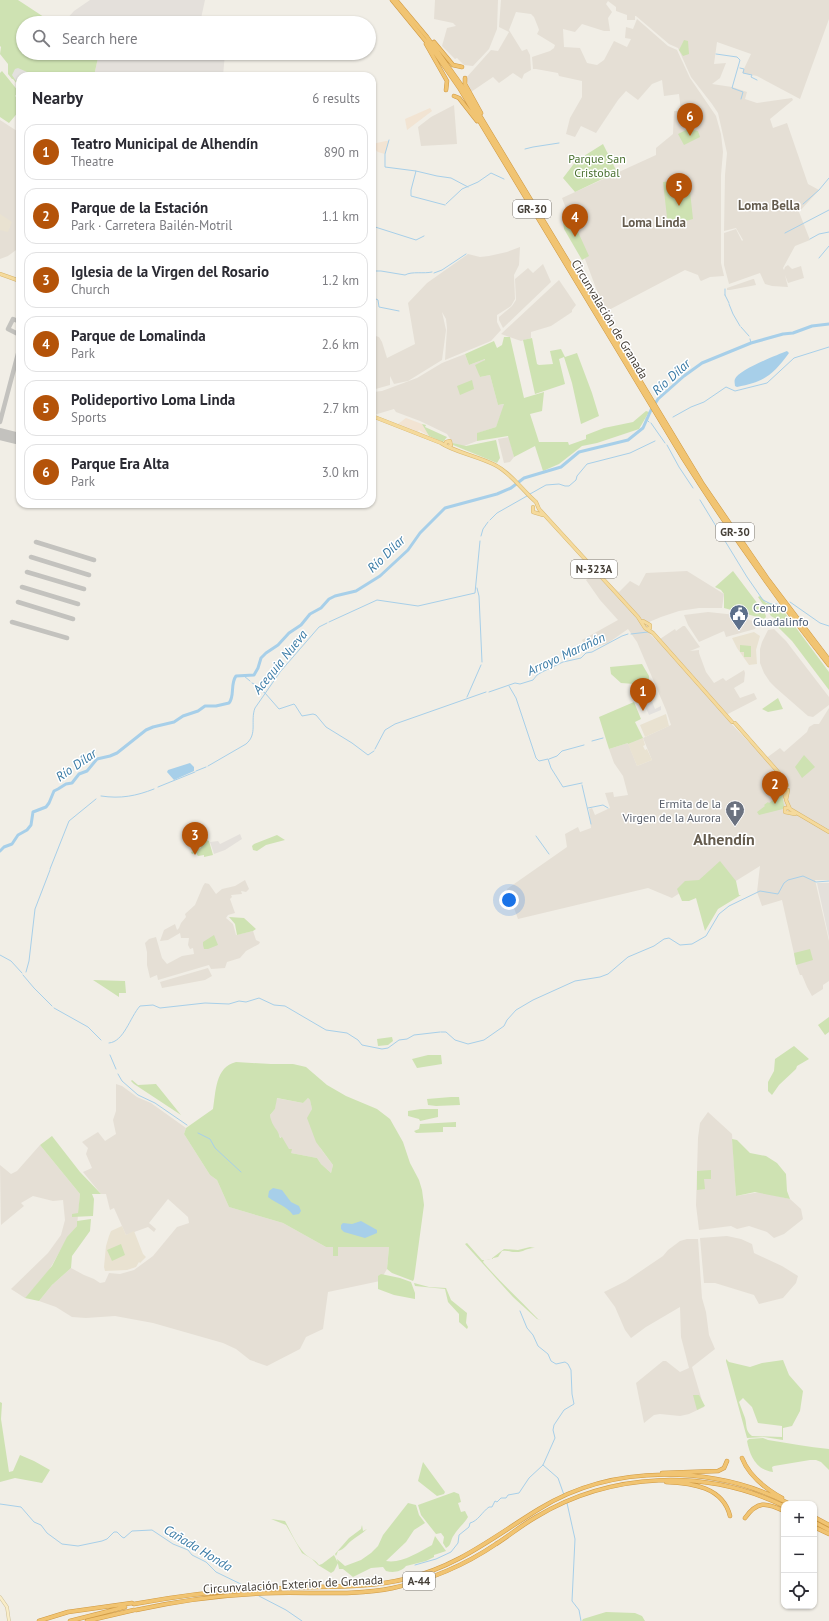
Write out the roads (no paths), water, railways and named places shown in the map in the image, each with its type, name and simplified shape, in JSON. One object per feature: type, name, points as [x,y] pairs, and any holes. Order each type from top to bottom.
[{"type":"highway","name":"Circunvalación de Granada","points":[[392,0],[456,80]]},
{"type":"highway","name":"Circunvalación de Granada","points":[[396,0],[418,25],[456,80],[702,484],[746,549],[829,660]]},
{"type":"highway","points":[[418,25],[453,65],[462,67]]},
{"type":"highway","points":[[421,35],[447,82],[446,90]]},
{"type":"highway","points":[[464,78],[465,84],[488,132]]},
{"type":"highway","points":[[454,96],[459,98],[488,132]]},
{"type":"highway","name":"Circunvalación de Granada","points":[[656,410],[700,485],[744,551],[829,665]]},
{"type":"highway","points":[[742,1458],[749,1471],[761,1483],[778,1496],[788,1501]]},
{"type":"highway","points":[[626,1478],[667,1472],[718,1471],[724,1468],[727,1460]]},
{"type":"highway","name":"Circunvalación Exterior de Granada","points":[[70,1621],[133,1604],[168,1598],[225,1591],[364,1586],[393,1582],[418,1576],[445,1566],[474,1552],[540,1508],[559,1498],[601,1483],[626,1478],[667,1475],[707,1477],[746,1486],[783,1501]]},
{"type":"highway","name":"Circunvalación Exterior de Granada","points":[[87,1621],[133,1610],[188,1600],[273,1593],[372,1591],[419,1582],[473,1558],[534,1518],[562,1503],[599,1489],[624,1484],[660,1480],[700,1481],[744,1491],[781,1505]]},
{"type":"highway","points":[[624,1484],[667,1482],[683,1483],[704,1488],[721,1498],[730,1516]]},
{"type":"highway","points":[[745,1518],[752,1509],[763,1504],[781,1510]]},
{"type":"highway","points":[[817,1519],[829,1525]]},
{"type":"highway","points":[[817,1524],[829,1530]]},
{"type":"highway","points":[[817,1528],[829,1534]]},
{"type":"highway","points":[[40,1621],[72,1612],[133,1604]]},
{"type":"highway","points":[[96,1621],[133,1610]]},
{"type":"main road","points":[[0,274],[16,280]]},
{"type":"main road","name":"N-323A","points":[[376,418],[445,444],[447,448],[450,446],[495,465],[513,480],[529,497],[536,502],[538,508],[779,773],[786,788],[788,810],[829,832]]},
{"type":"main road","name":"N-323A","points":[[445,444],[450,441],[450,446]]},
{"type":"main road","name":"N-323A","points":[[529,497],[533,507],[532,511],[547,517]]},
{"type":"main road","points":[[533,507],[538,508],[536,513]]},
{"type":"main road","points":[[0,1597],[7,1607],[10,1620]]},
{"type":"water","points":[[787,351],[789,353],[773,372],[754,383],[737,387],[735,386],[735,379],[743,371]]},
{"type":"water","points":[[190,763],[194,767],[194,771],[174,780],[167,772],[168,770]]},
{"type":"water","points":[[273,1188],[282,1190],[291,1202],[299,1206],[301,1211],[299,1214],[293,1215],[285,1207],[268,1197],[269,1191]]},
{"type":"water","points":[[361,1221],[377,1230],[377,1233],[365,1238],[344,1232],[341,1229],[341,1225],[343,1223],[352,1224]]},
{"type":"waterway","points":[[716,54],[737,57],[740,60],[732,88],[743,92],[741,99]]},
{"type":"waterway","points":[[740,68],[744,69],[743,73],[752,75],[751,77],[757,80]]},
{"type":"waterway","points":[[389,140],[385,154],[385,167],[416,171],[411,196],[445,205]]},
{"type":"waterway","points":[[525,149],[559,143]]},
{"type":"waterway","points":[[416,171],[451,178],[468,187]]},
{"type":"waterway","points":[[446,204],[462,189],[478,182],[491,173],[504,179]]},
{"type":"waterway","points":[[803,204],[819,190],[829,178]]},
{"type":"waterway","points":[[785,233],[829,210]]},
{"type":"waterway","points":[[376,227],[416,240],[424,236]]},
{"type":"waterway","points":[[810,239],[819,234],[829,232]]},
{"type":"waterway","points":[[819,258],[829,246]]},
{"type":"waterway","points":[[434,273],[442,270],[466,254]]},
{"type":"waterway","points":[[376,271],[405,275],[411,273],[432,272]]},
{"type":"waterway","points":[[725,289],[725,295]]},
{"type":"waterway","points":[[725,295],[729,303]]},
{"type":"waterway","points":[[376,299],[378,300],[379,307],[399,311]]},
{"type":"waterway","points":[[729,304],[740,326]]},
{"type":"waterway","name":"Río Dílar","points":[[0,851],[4,847],[12,844],[18,835],[27,830],[31,825],[33,812],[46,807],[54,791],[66,784],[72,783],[79,774],[87,771],[97,759],[117,753],[146,730],[153,727],[174,722],[183,716],[198,711],[205,706],[216,706],[229,703],[232,697],[233,683],[236,676],[254,675],[261,658],[278,645],[289,633],[301,625],[310,614],[321,608],[329,599],[356,591],[380,576],[408,550],[420,533],[445,508],[497,494],[511,488],[524,478],[561,467],[579,452],[628,440],[643,428],[658,399],[684,376],[702,363],[751,343],[783,334],[793,333],[812,326],[829,324]]},
{"type":"waterway","points":[[741,327],[749,336]]},
{"type":"waterway","name":"Río Dílar","points":[[750,339],[751,343]]},
{"type":"waterway","name":"Acequia Nueva","points":[[673,417],[704,402],[726,387],[735,391],[767,383],[794,358],[829,347]]},
{"type":"waterway","name":"Río Dílar","points":[[646,419],[649,422]]},
{"type":"waterway","name":"Acequia Nueva","points":[[651,423],[665,443]]},
{"type":"waterway","name":"Acequia Nueva","points":[[530,494],[546,485],[559,484],[569,486],[576,480],[577,476],[587,464],[630,453],[655,441]]},
{"type":"waterway","points":[[667,445],[693,488]]},
{"type":"waterway","name":"Acequia Nueva","points":[[490,520],[497,513],[527,496]]},
{"type":"waterway","points":[[700,500],[747,577],[763,600],[771,604],[777,604]]},
{"type":"waterway","name":"Acequia Nueva","points":[[481,536],[483,529],[488,522]]},
{"type":"waterway","name":"Acequia Nueva","points":[[329,622],[377,600],[418,606],[475,593],[480,541]]},
{"type":"waterway","points":[[477,588],[479,596],[482,662]]},
{"type":"waterway","name":"Arroyo Marañón","points":[[790,602],[820,623],[829,626]]},
{"type":"waterway","name":"Acequia Nueva","points":[[208,766],[246,744],[250,740],[253,732],[255,708],[280,672],[319,627],[327,623]]},
{"type":"waterway","name":"Arroyo Marañón","points":[[631,634],[648,632]]},
{"type":"waterway","name":"Arroyo Marañón","points":[[489,692],[515,683],[520,684],[533,680],[542,672],[563,662],[581,658],[586,653],[592,652],[628,634]]},
{"type":"waterway","points":[[467,697],[481,665]]},
{"type":"waterway","name":"Arroyo Marañón","points":[[244,676],[250,681]]},
{"type":"waterway","points":[[509,686],[516,698],[536,758],[539,761],[548,759],[551,768],[563,787],[582,783]]},
{"type":"waterway","name":"Arroyo Marañón","points":[[257,687],[265,693],[279,709],[294,704],[302,716],[313,714],[316,715],[326,727],[368,755],[374,751]]},
{"type":"waterway","name":"Arroyo Marañón","points":[[375,749],[385,730],[395,724],[486,692]]},
{"type":"waterway","points":[[592,741],[603,738]]},
{"type":"waterway","points":[[549,759],[557,756],[562,751],[584,745]]},
{"type":"waterway","name":"Acequia Nueva","points":[[196,771],[206,767]]},
{"type":"waterway","name":"Acequia Nueva","points":[[158,787],[195,772]]},
{"type":"waterway","points":[[582,785],[591,824]]},
{"type":"waterway","points":[[101,796],[128,796],[154,789]]},
{"type":"waterway","name":"Acequia Nueva","points":[[50,869],[69,821],[96,799]]},
{"type":"waterway","points":[[588,808],[603,805],[608,808]]},
{"type":"waterway","points":[[536,836],[549,854]]},
{"type":"waterway","name":"Acequia Nueva","points":[[26,972],[29,961],[35,909],[50,870]]},
{"type":"waterway","points":[[441,1032],[446,1032],[455,1040],[468,1044],[484,1040],[504,1026],[516,1010],[533,1000],[575,981],[600,977],[608,974],[628,957],[654,946],[664,939],[669,938],[680,945],[692,944],[706,936],[719,914],[729,906],[760,891],[778,894],[784,883],[788,880],[803,876],[816,882],[829,881]]},
{"type":"waterway","points":[[0,955],[11,961],[22,973]]},
{"type":"waterway","points":[[23,975],[52,1006]]},
{"type":"waterway","points":[[109,1043],[114,1042],[123,1034],[140,1006],[153,1005],[160,1008],[205,1003],[229,1004],[239,1001],[246,1002],[259,998],[274,1005],[285,1006],[326,1030],[347,1033],[358,1040],[362,1045],[382,1049],[388,1048],[399,1040],[407,1039],[414,1035],[440,1032]]},
{"type":"waterway","points":[[54,1008],[88,1027],[101,1040]]},
{"type":"waterway","points":[[110,1055],[116,1069]]},
{"type":"waterway","points":[[118,1074],[122,1081],[138,1095],[155,1103],[187,1125]]},
{"type":"waterway","points":[[198,1133],[210,1139],[215,1148],[241,1172]]},
{"type":"waterway","points":[[415,1565],[436,1559],[451,1552],[458,1543],[459,1535],[469,1527],[470,1523],[489,1507],[492,1507],[495,1501],[497,1502],[501,1498],[506,1498],[508,1495],[519,1493],[529,1478],[543,1465],[555,1438],[553,1430],[554,1425],[564,1410],[574,1404],[571,1370],[568,1364],[565,1362],[556,1364],[551,1361],[548,1354],[538,1346],[533,1335],[527,1328],[520,1311]]},
{"type":"waterway","points":[[543,1465],[558,1478],[564,1495]]},
{"type":"waterway","points":[[567,1503],[575,1539],[572,1601],[579,1610],[581,1621]]},
{"type":"waterway","name":"Cañada Honda","points":[[0,1504],[21,1507],[34,1522],[41,1525],[47,1533],[62,1544],[78,1546],[102,1541],[107,1539],[114,1532],[117,1532],[124,1538],[132,1531],[152,1530],[173,1544],[188,1550],[192,1555],[206,1562],[216,1572],[249,1588]]},
{"type":"waterway","name":"Cañada Honda","points":[[259,1596],[286,1610],[302,1621]]},
{"type":"place","name":"Parque Era Alta","points":[[690,136]]},
{"type":"place","name":"Polideportivo Loma Linda","points":[[679,206]]},
{"type":"place","name":"Parque de Lomalinda","points":[[575,237]]},
{"type":"place","name":"Centro Guadalinfo","points":[[739,631]]},
{"type":"place","name":"Teatro Municipal de Alhendín","points":[[643,711]]},
{"type":"place","name":"Parque de la Estación","points":[[775,804]]},
{"type":"place","name":"Ermita de la Virgen de la Aurora","points":[[735,827]]},
{"type":"place","name":"Iglesia de la Virgen del Rosario","points":[[195,855]]},
{"type":"district","name":"Loma Bella","points":[[769,205]]},
{"type":"district","name":"Loma Linda","points":[[654,222]]},
{"type":"district","name":"Alhendín","points":[[724,839]]},
{"type":"park label","name":"Parque San Cristobal","points":[[597,165]]}]
